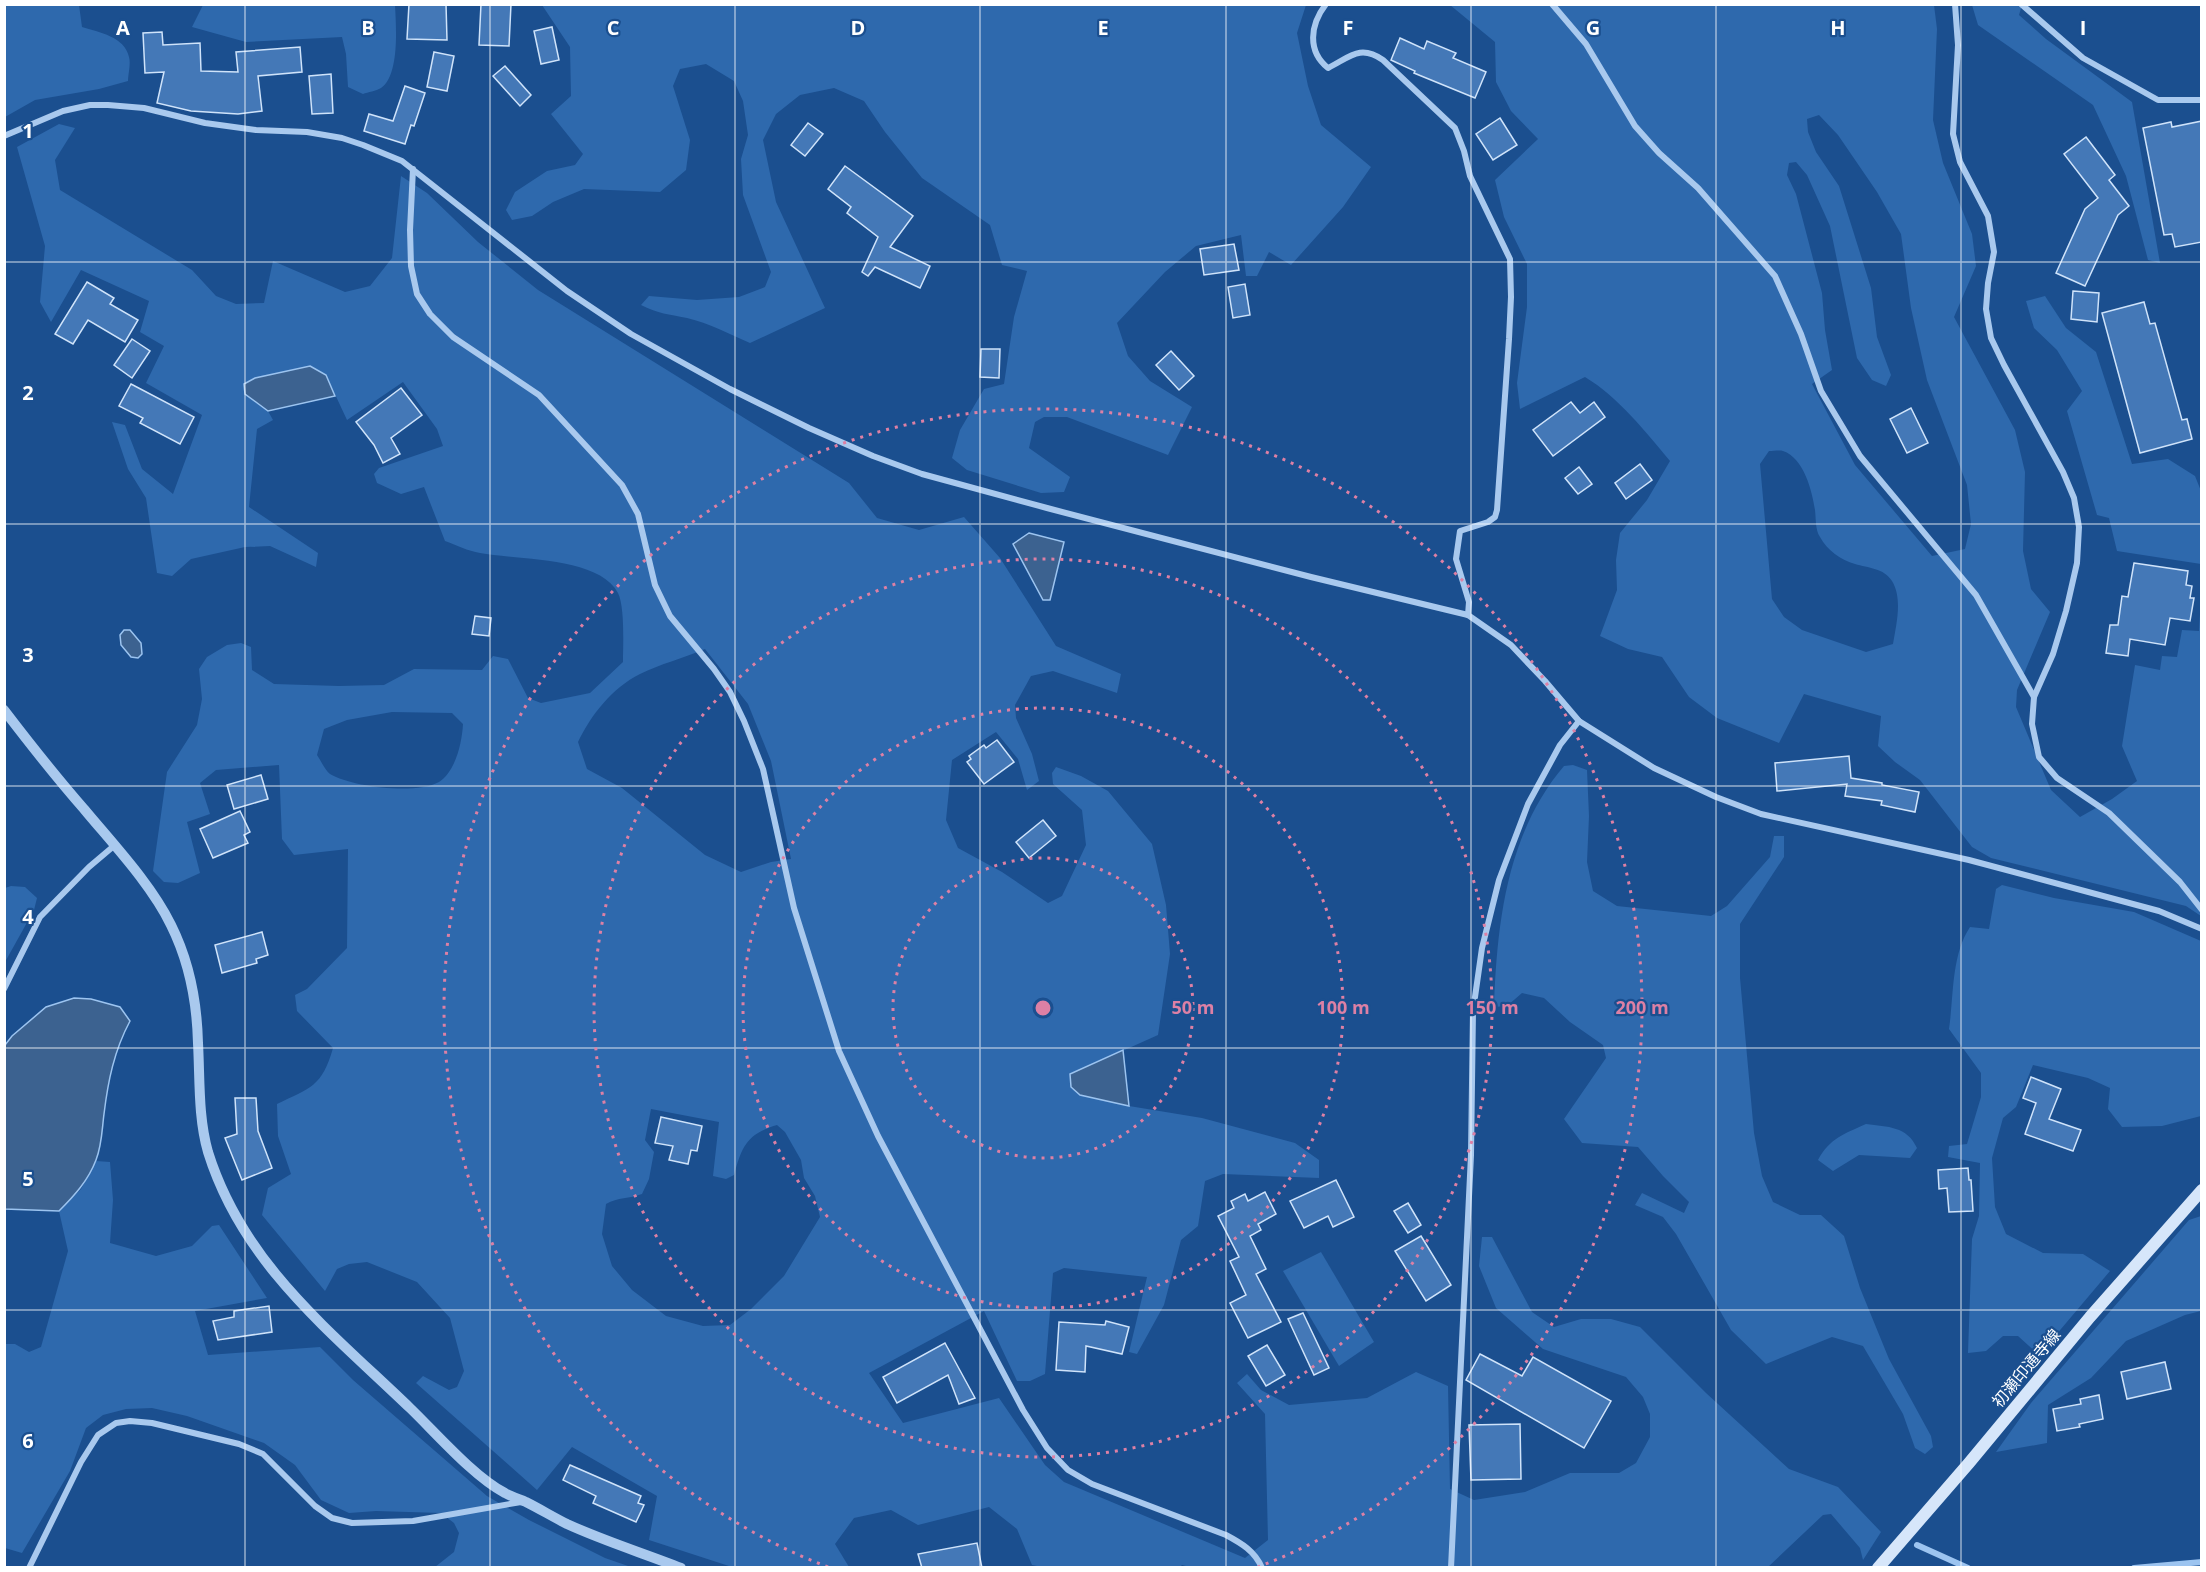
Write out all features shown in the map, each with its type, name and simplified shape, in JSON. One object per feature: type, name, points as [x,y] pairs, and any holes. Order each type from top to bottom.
[{"type":"main road","name":"初瀬印通寺線","points":[[1878,1568],[2090,1317],[2202,1190]]},
{"type":"street","points":[[1326,4],[1319,13],[1312,40],[1318,59],[1328,68],[1360,51],[1372,53],[1383,60],[1455,128],[1470,176],[1510,260],[1509,339],[1497,510],[1495,517],[1488,522],[1460,531],[1456,559],[1469,602],[1468,615]]},
{"type":"street","points":[[1552,4],[1586,44],[1635,126],[1659,153],[1698,188],[1775,276],[1801,334],[1821,391],[1860,456],[1976,595],[2034,698]]},
{"type":"street","points":[[1955,4],[1958,45],[1953,134],[1960,162],[1988,216],[1994,252],[1986,309],[1991,338],[2063,472],[2074,498],[2079,527],[2077,563],[2067,611],[2053,654],[2034,698],[2032,724],[2039,757],[2057,778],[2117,821],[2180,882],[2202,910]]},
{"type":"street","points":[[2021,4],[2083,58],[2158,100],[2202,100]]},
{"type":"street","points":[[4,136],[63,111],[90,105],[144,108],[205,123],[256,130],[307,132],[342,138],[402,161],[567,291],[631,334],[730,389],[873,456],[922,474],[1047,508],[1468,615],[1511,645],[1539,673],[1579,721],[1654,768],[1716,797],[1761,814],[1969,860],[2159,911],[2201,926]]},
{"type":"street","points":[[413,169],[411,254],[417,294],[430,314],[453,337],[539,395],[622,485],[638,514],[655,585],[670,616],[714,669],[734,701],[762,769],[794,908],[839,1051],[878,1136],[1023,1410],[1047,1448],[1068,1470],[1092,1484],[1226,1534],[1246,1546],[1258,1558],[1262,1568]]},
{"type":"street","points":[[4,710],[82,808],[115,845],[172,926],[189,973],[197,1018],[200,1104],[207,1148],[219,1183],[234,1214],[252,1245],[273,1272],[327,1329],[471,1468],[503,1492],[569,1524],[681,1568]]},
{"type":"street","points":[[1451,1568],[1471,1155],[1473,1011],[1482,948],[1499,880],[1528,804],[1560,745],[1579,721]]},
{"type":"street","points":[[4,989],[40,917],[88,867],[115,845]]},
{"type":"street","points":[[29,1568],[81,1462],[98,1435],[116,1423],[130,1421],[152,1423],[239,1444],[263,1454],[315,1506],[332,1518],[352,1523],[413,1521],[525,1502]]},
{"type":"shaded area","points":[[5,4],[79,5],[82,27],[110,36],[127,50],[130,63],[128,81],[99,89],[35,100],[5,117]]},
{"type":"shaded area","points":[[203,5],[395,5],[395,49],[391,72],[387,82],[381,88],[363,94],[348,87],[346,54],[342,37],[246,42],[192,27]]},
{"type":"shaded area","points":[[542,5],[1306,5],[1297,33],[1308,86],[1321,125],[1371,167],[1343,207],[1291,265],[1269,252],[1257,276],[1246,276],[1241,235],[1196,246],[1165,272],[1117,323],[1128,356],[1150,381],[1192,407],[1168,455],[1067,417],[1044,417],[1035,422],[1029,448],[1070,477],[1064,492],[1041,493],[967,470],[952,458],[960,430],[984,389],[1004,384],[1014,317],[1027,271],[1002,265],[990,225],[922,178],[885,132],[864,101],[834,88],[800,95],[776,114],[763,140],[776,202],[825,308],[750,343],[703,323],[658,312],[641,305],[649,296],[697,300],[739,297],[765,287],[771,272],[743,195],[741,159],[748,135],[743,101],[734,81],[706,64],[680,69],[673,86],[690,140],[686,170],[660,192],[584,189],[553,202],[532,216],[512,220],[506,210],[515,192],[547,171],[575,165],[583,154],[551,114],[571,96],[570,47]]},
{"type":"shaded area","points":[[1450,5],[1934,5],[1937,29],[1933,120],[1943,163],[1972,234],[1976,266],[1954,317],[2015,430],[2025,472],[2023,551],[2031,589],[2050,612],[2017,690],[2016,707],[2051,790],[2080,817],[2112,799],[2137,781],[2122,746],[2135,665],[2160,670],[2162,656],[2177,657],[2182,630],[2199,631],[2201,598],[2201,916],[2186,906],[1991,858],[1972,847],[1920,780],[1878,746],[1881,716],[1804,694],[1779,743],[1717,718],[1689,697],[1662,657],[1628,649],[1600,636],[1617,590],[1616,560],[1620,533],[1647,500],[1670,461],[1620,404],[1585,377],[1520,409],[1517,383],[1527,307],[1527,264],[1504,217],[1495,180],[1538,139],[1511,111],[1496,82],[1495,42]],"holes":[[[1819,115],[1838,135],[1877,192],[1901,234],[1911,308],[1927,380],[1967,485],[1971,524],[1965,549],[1932,556],[1855,465],[1812,384],[1832,370],[1822,293],[1796,194],[1787,175],[1789,163],[1796,162],[1807,175],[1830,226],[1857,358],[1872,380],[1886,386],[1891,375],[1877,337],[1871,288],[1839,186],[1816,152],[1808,132],[1807,119]],[[1769,451],[1783,451],[1796,460],[1802,468],[1812,494],[1817,531],[1826,546],[1845,560],[1885,573],[1892,581],[1898,604],[1893,644],[1866,652],[1802,630],[1784,617],[1772,599],[1760,464]]]},
{"type":"shaded area","points":[[1972,5],[2022,5],[2019,15],[2046,39],[2132,102],[2160,263],[2148,260],[2126,176],[2093,105],[1978,25]]},
{"type":"shaded area","points":[[59,124],[75,128],[55,160],[60,190],[192,270],[216,296],[236,304],[264,303],[273,261],[345,292],[370,286],[392,258],[401,176],[427,193],[478,242],[538,290],[849,483],[877,518],[919,530],[964,517],[1000,558],[1056,646],[1121,674],[1117,693],[1053,671],[1031,676],[1015,705],[1016,718],[1032,754],[1039,781],[1027,790],[1018,759],[996,732],[952,760],[946,820],[958,848],[1002,872],[1048,903],[1062,896],[1086,845],[1082,810],[1053,784],[1052,773],[1056,767],[1081,776],[1108,791],[1152,844],[1166,905],[1170,954],[1158,1035],[1071,1074],[1071,1087],[1080,1095],[1202,1118],[1295,1143],[1319,1160],[1319,1178],[1223,1174],[1205,1181],[1198,1226],[1181,1240],[1164,1305],[1137,1354],[1129,1352],[1147,1277],[1064,1268],[1053,1273],[1045,1374],[1030,1381],[1017,1381],[984,1311],[869,1373],[903,1423],[999,1398],[1045,1465],[1064,1482],[1245,1558],[1268,1540],[1265,1414],[1237,1383],[1247,1374],[1261,1390],[1289,1405],[1367,1398],[1416,1372],[1448,1386],[1450,1489],[1474,1500],[1525,1492],[1570,1473],[1619,1473],[1636,1463],[1650,1437],[1650,1414],[1643,1397],[1626,1377],[1543,1349],[1496,1308],[1479,1266],[1482,1237],[1492,1237],[1532,1312],[1554,1327],[1581,1319],[1611,1319],[1640,1327],[1706,1393],[1789,1469],[1838,1487],[1881,1532],[1863,1560],[1860,1548],[1831,1514],[1823,1515],[1768,1567],[1193,1568],[1182,1565],[1179,1568],[1042,1567],[1032,1565],[1017,1529],[989,1507],[918,1525],[891,1510],[854,1518],[835,1544],[849,1567],[732,1567],[649,1540],[657,1496],[572,1447],[537,1490],[416,1383],[423,1376],[449,1390],[457,1387],[464,1371],[450,1318],[417,1282],[367,1262],[349,1264],[337,1269],[325,1291],[262,1215],[268,1188],[291,1174],[278,1136],[277,1104],[306,1090],[319,1079],[333,1048],[297,1011],[295,995],[307,989],[347,948],[348,849],[294,855],[282,839],[279,765],[216,770],[200,783],[210,814],[187,822],[200,873],[178,883],[164,882],[153,871],[167,772],[197,725],[202,699],[199,669],[207,657],[227,645],[241,643],[251,647],[252,670],[274,684],[384,685],[414,669],[482,670],[493,656],[508,659],[528,698],[541,703],[590,693],[623,662],[623,617],[618,593],[608,581],[593,572],[575,566],[480,553],[445,541],[424,487],[401,494],[377,483],[374,474],[379,468],[443,446],[437,429],[403,382],[347,420],[326,375],[245,394],[268,411],[273,420],[257,429],[249,507],[318,553],[316,567],[270,546],[245,547],[191,559],[172,576],[157,573],[146,498],[128,469],[112,422],[125,425],[142,469],[173,494],[202,415],[146,383],[164,346],[140,332],[149,301],[81,270],[51,322],[40,302],[45,246],[17,147]],"holes":[[[705,649],[748,704],[771,761],[791,859],[771,862],[741,872],[705,855],[622,788],[587,769],[578,742],[589,722],[603,703],[620,687],[656,667]],[[392,712],[452,713],[463,724],[457,756],[445,777],[429,786],[400,789],[353,783],[328,772],[317,755],[324,729],[347,720]],[[651,1109],[719,1122],[713,1176],[726,1179],[734,1175],[747,1142],[759,1133],[777,1125],[785,1132],[801,1160],[804,1178],[815,1196],[820,1217],[784,1276],[751,1309],[730,1325],[703,1326],[666,1316],[632,1290],[612,1266],[602,1234],[606,1204],[642,1194],[649,1179],[654,1152],[645,1140]]]},
{"type":"shaded area","points":[[2045,296],[2066,328],[2096,352],[2132,464],[2168,459],[2195,476],[2201,491],[2201,564],[2117,551],[2109,518],[2097,515],[2067,411],[2082,391],[2057,350],[2034,328],[2026,301]]},
{"type":"shaded area","points":[[310,366],[326,375],[335,396],[268,411],[245,394],[244,384],[255,378]]},
{"type":"shaded area","points":[[1029,533],[1064,542],[1050,600],[1043,600],[1013,544]]},
{"type":"shaded area","points":[[124,630],[130,630],[141,643],[142,654],[138,658],[131,657],[121,645],[120,635]]},
{"type":"shaded area","points":[[1573,765],[1587,770],[1589,816],[1587,862],[1593,891],[1617,906],[1711,916],[1727,906],[1770,857],[1774,836],[1784,836],[1784,857],[1740,924],[1740,978],[1754,1133],[1762,1176],[1773,1202],[1800,1215],[1821,1215],[1844,1236],[1860,1288],[1889,1359],[1931,1436],[1933,1447],[1925,1454],[1915,1448],[1903,1414],[1863,1346],[1832,1337],[1766,1364],[1731,1330],[1676,1234],[1663,1217],[1635,1205],[1642,1193],[1684,1213],[1689,1202],[1638,1147],[1582,1143],[1564,1119],[1606,1058],[1603,1045],[1570,1022],[1544,998],[1522,993],[1507,1006],[1494,1007],[1502,911],[1518,849],[1529,820],[1545,792],[1564,766]]},
{"type":"shaded area","points":[[2002,885],[2054,898],[2134,912],[2201,941],[2201,1116],[2162,1126],[2122,1127],[2108,1109],[2110,1088],[2088,1078],[2033,1065],[2016,1107],[2003,1118],[1992,1158],[1995,1207],[2006,1234],[2043,1253],[2083,1254],[2110,1271],[2039,1355],[2018,1336],[2003,1336],[1986,1351],[1968,1353],[1972,1239],[1979,1216],[1980,1163],[1948,1157],[1949,1146],[1967,1144],[1981,1097],[1981,1073],[1949,1029],[1956,963],[1959,950],[1970,927],[1989,929],[1996,889]]},
{"type":"shaded area","points":[[25,887],[37,898],[34,910],[5,962],[5,888]]},
{"type":"shaded area","points":[[74,998],[91,999],[120,1007],[130,1021],[120,1044],[107,1090],[98,1154],[85,1181],[59,1211],[5,1209],[5,1045],[12,1036],[46,1007]]},
{"type":"shaded area","points":[[1123,1050],[1129,1106],[1080,1095],[1071,1087],[1070,1074]]},
{"type":"shaded area","points":[[1866,1124],[1896,1129],[1908,1135],[1917,1148],[1910,1158],[1859,1155],[1833,1171],[1818,1160],[1827,1146],[1844,1134]]},
{"type":"shaded area","points":[[96,1161],[110,1162],[113,1200],[110,1243],[156,1256],[192,1246],[212,1226],[219,1225],[267,1298],[195,1311],[208,1355],[320,1347],[353,1380],[487,1496],[605,1558],[631,1567],[435,1567],[454,1552],[459,1533],[454,1523],[441,1513],[376,1511],[349,1513],[321,1500],[295,1465],[264,1443],[187,1416],[152,1408],[126,1409],[103,1415],[86,1428],[70,1471],[22,1553],[5,1548],[4,1344],[15,1344],[29,1352],[41,1347],[68,1251],[59,1211],[81,1189]]},
{"type":"shaded area","points":[[2201,1216],[2201,1311],[2185,1315],[2126,1341],[2091,1378],[2048,1405],[2047,1443],[1996,1452],[2031,1403],[2189,1220]]},
{"type":"shaded area","points":[[1321,1252],[1374,1342],[1339,1366],[1283,1271]]},
{"type":"building","points":[[409,4],[446,4],[447,40],[407,39]]},
{"type":"building","points":[[481,4],[511,4],[509,46],[479,45]]},
{"type":"building","points":[[552,27],[559,60],[541,64],[534,31]]},
{"type":"building","points":[[162,32],[163,45],[200,43],[201,71],[238,72],[236,52],[300,47],[302,72],[258,76],[262,111],[238,114],[191,111],[157,103],[164,72],[145,73],[143,33]]},
{"type":"building","points":[[1400,38],[1424,49],[1427,41],[1456,53],[1453,58],[1486,72],[1475,98],[1414,73],[1415,71],[1391,60]]},
{"type":"building","points":[[434,52],[454,56],[447,91],[427,87]]},
{"type":"building","points":[[505,66],[531,95],[520,106],[493,76]]},
{"type":"building","points":[[331,74],[333,113],[312,114],[309,76]]},
{"type":"building","points":[[405,86],[425,93],[414,126],[411,125],[405,144],[364,131],[369,114],[393,121]]},
{"type":"building","points":[[1500,118],[1517,145],[1493,160],[1476,134]]},
{"type":"building","points":[[2202,121],[2202,242],[2175,247],[2172,234],[2164,235],[2143,128],[2171,122],[2172,127]]},
{"type":"building","points":[[808,123],[823,134],[805,156],[791,145]]},
{"type":"building","points":[[2086,137],[2115,175],[2109,180],[2129,206],[2118,215],[2085,286],[2056,273],[2085,209],[2098,198],[2064,154]]},
{"type":"building","points":[[845,166],[913,216],[890,247],[930,266],[920,288],[875,267],[868,276],[862,272],[878,237],[847,213],[851,207],[828,189]]},
{"type":"building","points":[[1234,244],[1239,270],[1204,275],[1200,249]]},
{"type":"building","points":[[87,282],[114,298],[110,304],[138,320],[125,342],[88,320],[73,344],[55,334]]},
{"type":"building","points":[[1245,284],[1250,315],[1233,318],[1228,287]]},
{"type":"building","points":[[2073,291],[2099,293],[2097,322],[2071,319]]},
{"type":"building","points":[[2144,302],[2150,324],[2155,323],[2182,420],[2187,419],[2192,439],[2140,453],[2102,313]]},
{"type":"building","points":[[132,339],[150,351],[132,378],[114,365]]},
{"type":"building","points":[[981,349],[1000,349],[999,378],[980,377]]},
{"type":"building","points":[[1171,351],[1194,376],[1179,390],[1156,365]]},
{"type":"building","points":[[131,384],[194,417],[180,444],[140,423],[143,418],[119,406]]},
{"type":"building","points":[[401,388],[422,415],[391,438],[400,454],[383,463],[374,445],[356,422]]},
{"type":"building","points":[[1571,402],[1580,413],[1594,402],[1605,417],[1553,456],[1533,430]]},
{"type":"building","points":[[1911,408],[1928,443],[1907,453],[1890,419]]},
{"type":"building","points":[[1640,464],[1652,480],[1626,499],[1615,483]]},
{"type":"building","points":[[1579,467],[1592,484],[1578,494],[1565,478]]},
{"type":"building","points":[[2134,563],[2188,571],[2186,585],[2192,586],[2190,598],[2194,598],[2190,621],[2170,618],[2165,645],[2130,639],[2128,656],[2106,653],[2110,625],[2118,625],[2122,596],[2128,597]]},
{"type":"building","points":[[475,616],[491,618],[489,636],[472,634]]},
{"type":"building","points":[[997,740],[1014,762],[984,784],[967,762],[971,759],[969,756],[984,745],[986,748]]},
{"type":"building","points":[[1849,756],[1851,778],[1919,792],[1915,812],[1881,805],[1882,801],[1845,796],[1847,784],[1777,791],[1775,763]]},
{"type":"building","points":[[261,775],[268,799],[234,809],[227,785]]},
{"type":"building","points":[[240,811],[250,832],[244,835],[248,843],[213,858],[200,829]]},
{"type":"building","points":[[1043,820],[1056,836],[1029,858],[1016,842]]},
{"type":"building","points":[[262,932],[268,955],[256,959],[257,963],[222,973],[215,945]]},
{"type":"building","points":[[2031,1077],[2061,1089],[2049,1119],[2081,1130],[2073,1151],[2025,1134],[2036,1103],[2023,1098]]},
{"type":"building","points":[[235,1098],[256,1098],[258,1131],[272,1168],[242,1180],[225,1138],[237,1134]]},
{"type":"building","points":[[661,1117],[702,1126],[697,1151],[691,1150],[688,1164],[669,1160],[673,1146],[655,1143]]},
{"type":"building","points":[[1968,1168],[1973,1211],[1949,1212],[1947,1188],[1939,1189],[1938,1170]]},
{"type":"building","points":[[1336,1180],[1354,1217],[1333,1227],[1328,1216],[1304,1228],[1290,1201]]},
{"type":"building","points":[[1265,1192],[1276,1214],[1258,1224],[1261,1230],[1250,1236],[1266,1269],[1256,1274],[1281,1322],[1248,1338],[1230,1303],[1246,1295],[1230,1261],[1239,1257],[1218,1216],[1234,1208],[1231,1201],[1245,1194],[1248,1201]]},
{"type":"building","points":[[1408,1203],[1421,1225],[1408,1233],[1394,1211]]},
{"type":"building","points":[[1421,1236],[1451,1285],[1426,1301],[1395,1251]]},
{"type":"building","points":[[269,1306],[272,1332],[218,1340],[213,1321],[234,1317],[234,1311]]},
{"type":"building","points":[[1303,1313],[1329,1368],[1314,1375],[1288,1319]]},
{"type":"building","points":[[1106,1321],[1129,1327],[1122,1354],[1086,1346],[1085,1372],[1056,1370],[1059,1322],[1105,1325]]},
{"type":"building","points":[[945,1343],[975,1398],[959,1404],[948,1375],[897,1403],[883,1377]]},
{"type":"building","points":[[1267,1345],[1285,1375],[1266,1386],[1248,1356]]},
{"type":"building","points":[[1480,1354],[1522,1376],[1533,1357],[1611,1401],[1584,1448],[1466,1380]]},
{"type":"building","points":[[2165,1362],[2171,1389],[2127,1399],[2121,1372]]},
{"type":"building","points":[[2099,1395],[2103,1419],[2079,1424],[2080,1427],[2057,1431],[2053,1409],[2081,1404],[2080,1399]]},
{"type":"building","points":[[1520,1424],[1521,1479],[1471,1480],[1469,1425]]},
{"type":"building","points":[[570,1465],[641,1496],[638,1503],[644,1505],[636,1522],[593,1503],[596,1496],[563,1480]]},
{"type":"building","points":[[977,1543],[982,1568],[922,1568],[918,1554]]},
{"type":"waterway","points":[[1917,1545],[1968,1568]]},
{"type":"waterway","points":[[2134,1568],[2202,1562]]}]
